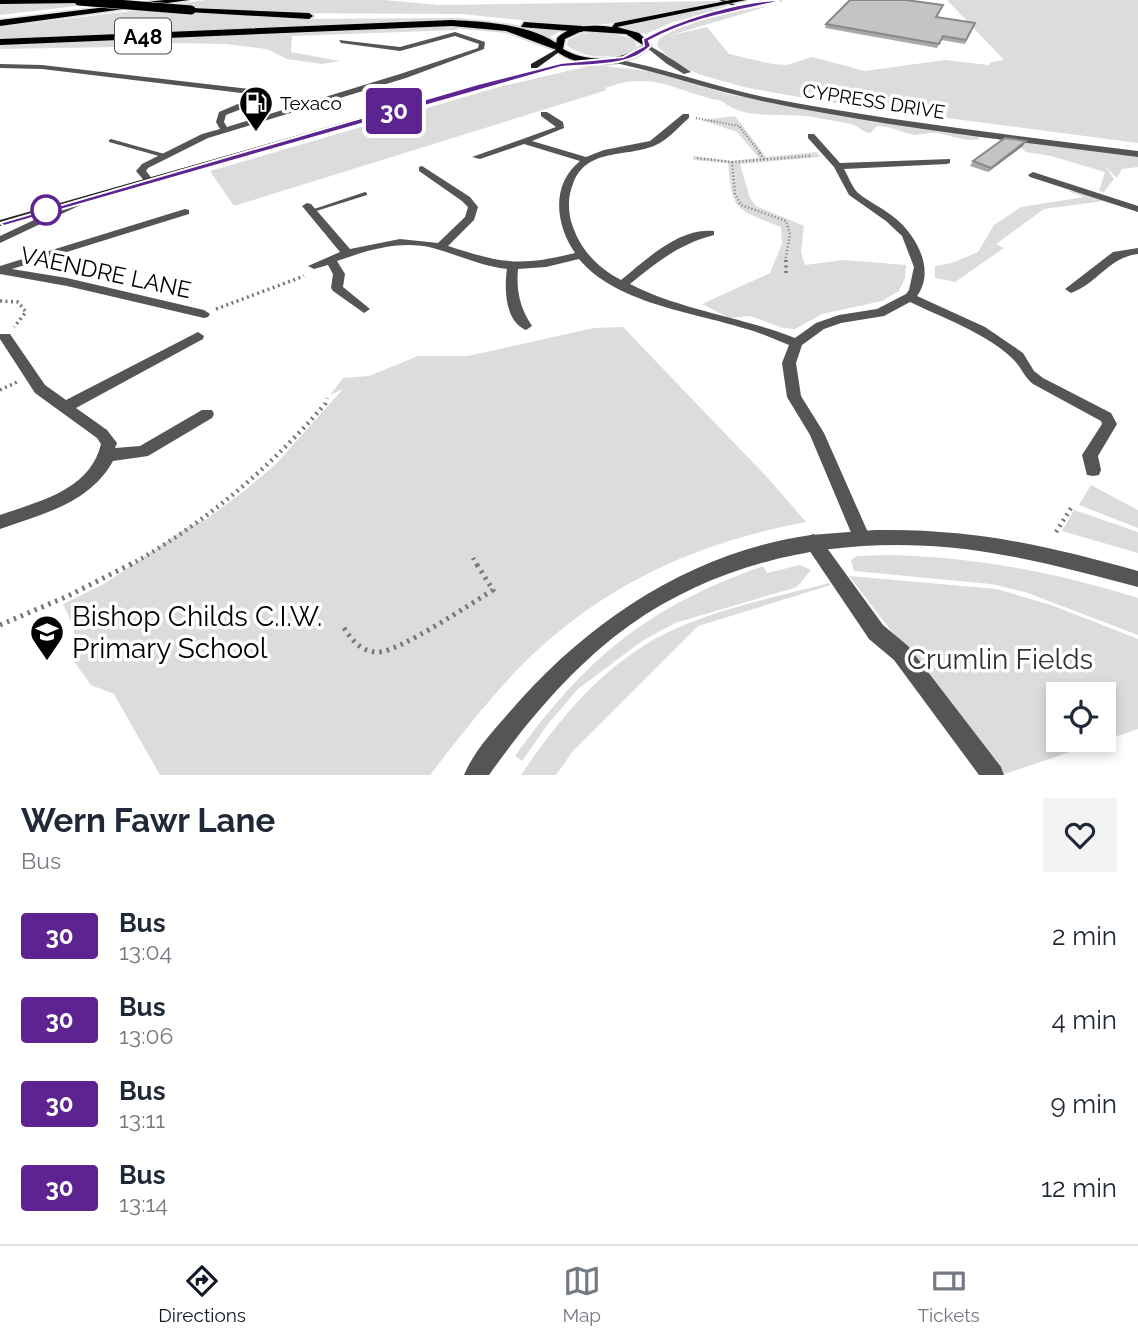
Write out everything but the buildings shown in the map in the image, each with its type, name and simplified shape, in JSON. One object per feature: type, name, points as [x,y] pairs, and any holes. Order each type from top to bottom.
[{"type":"highway","points":[[0,21],[155,0]]},
{"type":"highway","points":[[0,21],[186,0]]},
{"type":"highway","name":"A48","points":[[0,2],[79,1],[316,16]]},
{"type":"highway","points":[[361,16],[463,16],[582,29]]},
{"type":"highway","name":"A48","points":[[0,42],[452,23],[507,29],[538,37],[558,48]]},
{"type":"main road","points":[[681,22],[741,4],[777,0]]},
{"type":"main road","points":[[481,86],[539,64],[558,48],[565,34],[582,29],[635,23],[725,2],[741,4]]},
{"type":"main road","points":[[0,223],[481,86],[561,65],[630,57],[648,41],[625,32],[595,28]]},
{"type":"main road","points":[[558,48],[575,57],[604,60]]},
{"type":"street","points":[[149,181],[141,172],[142,169],[197,140],[473,52],[481,49],[483,43],[462,35],[447,35],[400,49],[341,41]]},
{"type":"street","name":"CYPRESS DRIVE","points":[[648,41],[684,70],[742,89],[896,115],[1138,146]]},
{"type":"street","name":"CYPRESS DRIVE","points":[[604,60],[652,68],[730,92],[798,105],[917,125],[1138,154]]},
{"type":"street","points":[[0,66],[43,67],[264,93],[261,98],[222,114],[220,122],[225,130]]},
{"type":"street","points":[[477,157],[527,142],[560,128],[560,124],[544,114]]},
{"type":"street","points":[[686,117],[655,142],[606,152],[586,160],[574,172],[567,185],[564,203],[567,229],[582,255],[607,277],[622,285],[665,302],[742,323],[796,343]]},
{"type":"street","points":[[811,136],[838,166],[852,193],[899,227],[912,244],[920,267],[915,291],[910,297],[880,313],[839,319],[820,326],[796,343],[789,363],[794,397],[817,433],[861,537]]},
{"type":"street","points":[[527,142],[586,160]]},
{"type":"street","points":[[838,166],[947,161]]},
{"type":"street","points":[[422,169],[466,199],[473,207],[473,212],[442,247]]},
{"type":"street","points":[[416,181],[432,176]]},
{"type":"street","points":[[1033,176],[1138,209]]},
{"type":"street","points":[[466,199],[481,194]]},
{"type":"street","points":[[0,240],[83,200]]},
{"type":"street","points":[[309,209],[347,253]]},
{"type":"street","points":[[0,270],[185,212]]},
{"type":"street","points":[[622,285],[673,244],[710,233]]},
{"type":"street","points":[[314,266],[368,247],[401,242],[442,247],[484,262],[513,266],[541,265],[582,255]]},
{"type":"street","points":[[1071,289],[1084,284],[1112,255],[1121,251],[1138,251]]},
{"type":"street","points":[[331,260],[339,274],[337,288],[364,309]]},
{"type":"street","points":[[513,266],[510,288],[513,304],[526,326]]},
{"type":"street","name":"VAENDRE LANE","points":[[0,270],[204,313]]},
{"type":"street","points":[[910,297],[980,330],[1018,356],[1029,374],[1038,381],[1106,417],[1110,424],[1090,455],[1093,470]]},
{"type":"street","points":[[64,408],[198,336]]},
{"type":"street","points":[[0,522],[72,494],[89,481],[108,455],[109,443],[102,434],[40,389],[5,337]]},
{"type":"street","points":[[108,455],[143,452],[207,414]]},
{"type":"street","points":[[475,775],[536,697],[564,668],[624,618],[678,586],[744,559],[813,542],[912,536],[1036,551],[1138,579]]},
{"type":"street","points":[[813,542],[876,632],[901,653],[993,775]]},
{"type":"lane","points":[[111,141],[166,156]]},
{"type":"lane","points":[[309,209],[365,194]]},
{"type":"path","points":[[686,117],[739,126],[764,159]]},
{"type":"path","points":[[697,158],[732,162],[828,155]]},
{"type":"path","points":[[732,162],[735,194],[741,205],[781,218],[789,226],[784,269],[786,276]]},
{"type":"path","points":[[204,313],[304,276]]},
{"type":"path","points":[[0,301],[18,302],[26,312],[5,337]]},
{"type":"path","points":[[0,625],[80,592],[165,544],[254,478],[285,449],[326,404],[327,398]]},
{"type":"path","points":[[1056,532],[1073,505]]},
{"type":"path","points":[[344,628],[354,644],[362,649],[378,652],[410,640],[493,590],[473,558]]},
{"type":"green space","points":[[206,0],[384,0],[439,5],[721,1],[616,23],[577,26],[462,14],[272,13],[174,4]]},
{"type":"green space","points":[[947,0],[1138,0],[1138,143],[839,104],[748,88],[701,75],[677,65],[657,46],[659,39],[671,31],[698,20],[769,6],[668,36],[707,27],[729,54],[787,65],[812,57],[865,71],[945,60],[989,65],[991,62],[1004,60]]},
{"type":"green space","points":[[0,4],[93,4],[0,15]]},
{"type":"green space","points":[[726,6],[727,9],[673,22],[646,34],[619,27]]},
{"type":"green space","points":[[148,9],[295,19],[458,18],[560,31],[549,38],[535,33],[434,21],[0,40],[0,27]]},
{"type":"green space","points":[[447,25],[459,27],[457,30],[292,36],[291,52],[340,61],[322,64],[287,59],[267,49],[226,44],[167,43],[117,47],[0,49],[0,45]]},
{"type":"green space","points":[[606,32],[634,39],[637,47],[612,56],[592,56],[567,45],[568,40],[580,34]]},
{"type":"green space","points":[[593,65],[649,71],[732,95],[978,136],[980,139],[934,133],[915,135],[877,126],[870,133],[851,124],[813,117],[753,114],[722,101],[664,84],[638,81],[605,88],[607,90],[234,206],[210,171],[499,87]]},
{"type":"green space","points":[[735,116],[766,157],[817,152],[820,157],[740,164],[750,198],[756,206],[804,226],[801,252],[805,265],[844,260],[906,265],[905,278],[899,291],[882,301],[822,314],[795,329],[783,328],[750,316],[729,318],[702,304],[770,273],[782,244],[781,227],[746,212],[735,200],[728,163],[693,160],[693,156],[731,161],[759,158],[737,132],[701,120]]},
{"type":"green space","points":[[994,138],[1138,156],[1138,167],[1122,169],[1117,178],[1105,166],[1114,179],[1104,192],[1099,191],[1105,172],[1051,156],[1026,152],[1019,146]]},
{"type":"green space","points":[[1068,191],[1077,191],[1119,206],[1104,201],[1044,209],[996,244],[1004,248],[955,282],[935,278],[935,266],[952,263],[978,252],[994,225],[1021,207],[1084,197]]},
{"type":"green space","points":[[623,327],[767,477],[806,522],[725,542],[650,572],[616,591],[550,639],[518,669],[430,775],[160,775],[114,694],[91,685],[75,663],[74,627],[63,604],[104,584],[188,527],[205,520],[243,492],[276,464],[343,389],[330,395],[343,378],[369,376],[418,356],[468,356],[594,328]]},
{"type":"green space","points":[[1091,485],[1138,510],[1138,528],[1079,505]]},
{"type":"green space","points":[[1074,510],[1138,532],[1138,553],[1062,531]]},
{"type":"green space","points":[[857,556],[952,559],[1045,573],[1138,598],[1138,635],[1025,592],[991,584],[854,571],[851,560]]},
{"type":"green space","points":[[800,565],[811,570],[797,587],[675,623],[642,641],[578,689],[548,724],[522,761],[515,756],[568,690],[622,639],[652,618],[685,599],[763,566],[767,573]]},
{"type":"green space","name":"Crumlin Fields","points":[[849,576],[997,589],[1051,605],[1138,639],[1138,729],[1116,736],[1116,682],[1046,682],[1046,752],[1070,752],[1002,775]]},
{"type":"green space","points":[[829,583],[831,585],[698,626],[573,751],[556,775],[521,775],[588,691],[628,656],[651,641],[711,615]]},
{"type":"bus line","name":"30","points":[[0,223],[481,86],[561,65],[624,59],[642,52],[648,46],[645,40],[671,26],[693,18],[777,0]]},
{"type":"place","name":"Texaco","points":[[256,133]]},
{"type":"place","name":"Bishop Childs C.I.W. Primary School","points":[[47,662]]}]
